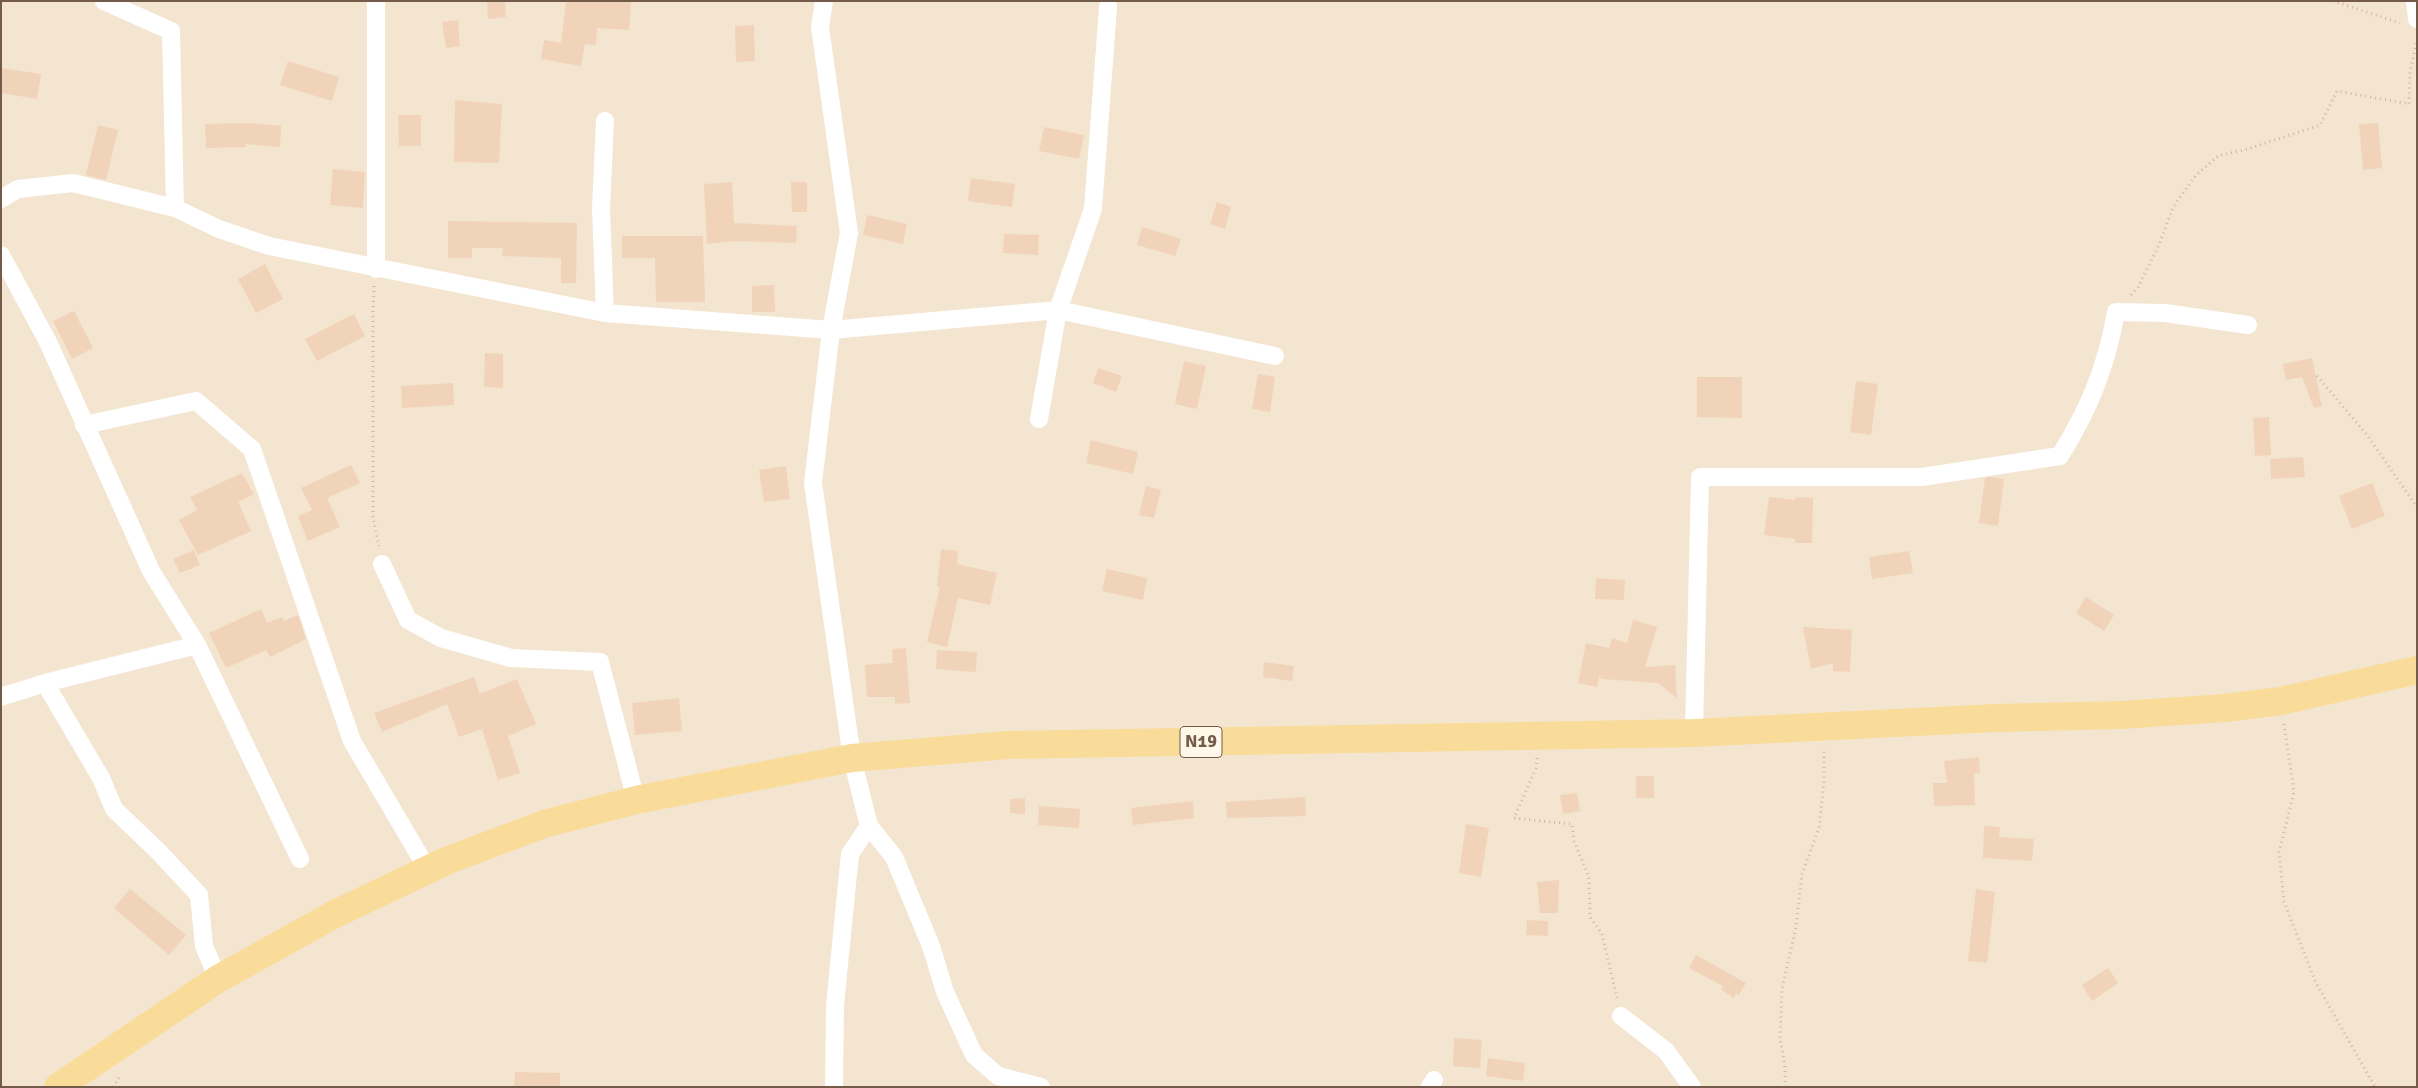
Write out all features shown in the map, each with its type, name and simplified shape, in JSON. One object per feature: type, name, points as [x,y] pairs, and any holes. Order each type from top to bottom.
[{"type":"main road","name":"N19","points":[[58,1087],[218,979],[336,914],[428,870],[544,824],[636,800],[852,758],[1008,745],[1694,733],[1996,718],[2121,715],[2225,708],[2281,701],[2417,670]]},
{"type":"street","points":[[104,1],[172,31],[175,208]]},
{"type":"street","points":[[376,1],[376,269]]},
{"type":"street","points":[[824,1],[820,27],[849,233],[831,330],[813,483],[852,758],[869,826],[894,857],[931,946],[945,992],[974,1055],[998,1076],[1041,1087]]},
{"type":"street","points":[[2412,22],[2415,1]]},
{"type":"street","points":[[1039,419],[1058,310],[1093,209],[1108,7]]},
{"type":"street","points":[[605,122],[601,209],[605,313]]},
{"type":"street","points":[[1,200],[18,189],[72,183],[175,208],[219,229],[269,246],[376,269],[605,313],[831,330],[1058,310],[1275,356]]},
{"type":"street","points":[[1,255],[48,342],[151,571],[197,646],[300,859]]},
{"type":"street","points":[[1694,733],[1700,477],[1922,477],[2060,456],[2075,432],[2101,376],[2116,312],[2165,313],[2248,325]]},
{"type":"street","points":[[84,425],[196,401],[252,449],[352,741],[428,870]]},
{"type":"street","points":[[382,564],[408,620],[441,638],[511,658],[600,662],[636,800]]},
{"type":"street","points":[[1,697],[45,683],[197,646]]},
{"type":"street","points":[[45,683],[101,778],[114,810],[159,852],[199,895],[204,946],[218,979]]},
{"type":"street","points":[[834,1087],[835,1005],[850,854],[869,826]]},
{"type":"street","points":[[1621,1016],[1666,1051],[1692,1087]]},
{"type":"path","points":[[2333,1],[2412,22]]},
{"type":"path","points":[[2116,312],[2138,287],[2159,246],[2173,207],[2196,175],[2218,156],[2248,149],[2320,126],[2337,91],[2409,104],[2410,72],[2417,39]]},
{"type":"path","points":[[376,269],[372,314],[373,518],[382,564]]},
{"type":"path","points":[[2317,376],[2367,435],[2417,507]]},
{"type":"path","points":[[2281,701],[2294,792],[2279,852],[2284,902],[2316,983],[2375,1087]]},
{"type":"path","points":[[1785,1087],[1785,1066],[1780,1039],[1782,989],[1796,928],[1802,874],[1819,828],[1824,781],[1824,727]]},
{"type":"path","points":[[1539,736],[1536,768],[1514,818],[1572,824],[1574,841],[1589,877],[1590,917],[1602,934],[1621,1016]]},
{"type":"shaded area","points":[[1,1],[2417,1],[2417,1087],[1,1087]]},
{"type":"building","points":[[487,1],[505,1],[506,17],[488,19]]},
{"type":"building","points":[[566,1],[631,1],[629,30],[597,28],[596,45],[585,44],[581,66],[541,59],[544,40],[561,43]]},
{"type":"building","points":[[458,20],[460,46],[446,48],[442,22]]},
{"type":"building","points":[[754,25],[755,61],[736,62],[735,26]]},
{"type":"building","points":[[288,61],[339,77],[332,101],[280,85]]},
{"type":"building","points":[[1,68],[41,74],[37,99],[1,93]]},
{"type":"building","points":[[455,100],[502,104],[499,163],[454,162]]},
{"type":"building","points":[[398,115],[421,115],[421,146],[399,146]]},
{"type":"building","points":[[250,123],[281,126],[280,147],[246,144],[246,147],[206,148],[205,124]]},
{"type":"building","points":[[2378,123],[2382,168],[2363,170],[2359,124]]},
{"type":"building","points":[[98,125],[118,130],[106,180],[86,175]]},
{"type":"building","points":[[1044,127],[1084,135],[1079,159],[1039,151]]},
{"type":"building","points":[[333,169],[365,172],[363,208],[330,205]]},
{"type":"building","points":[[971,178],[1015,184],[1012,207],[968,201]]},
{"type":"building","points":[[732,182],[734,223],[797,226],[796,243],[735,241],[707,244],[704,184]]},
{"type":"building","points":[[791,182],[807,182],[807,212],[792,212]]},
{"type":"building","points":[[1217,202],[1231,207],[1225,229],[1210,224]]},
{"type":"building","points":[[867,215],[907,224],[903,244],[863,235]]},
{"type":"building","points":[[448,221],[577,223],[576,283],[561,283],[561,258],[502,256],[503,248],[472,248],[472,258],[448,258]]},
{"type":"building","points":[[1142,227],[1181,239],[1175,256],[1137,245]]},
{"type":"building","points":[[1004,234],[1039,235],[1038,255],[1003,253]]},
{"type":"building","points":[[622,236],[703,236],[705,302],[656,302],[655,258],[622,258]]},
{"type":"building","points":[[265,264],[283,299],[256,313],[238,279]]},
{"type":"building","points":[[774,285],[775,312],[752,312],[752,286]]},
{"type":"building","points":[[74,311],[93,348],[72,359],[53,321]]},
{"type":"building","points":[[354,314],[365,336],[317,361],[305,339]]},
{"type":"building","points":[[485,353],[503,354],[503,388],[484,387]]},
{"type":"building","points":[[2312,358],[2322,406],[2314,408],[2302,377],[2286,380],[2283,364]]},
{"type":"building","points":[[1184,361],[1206,366],[1197,409],[1175,404]]},
{"type":"building","points":[[1098,368],[1122,376],[1116,392],[1093,383]]},
{"type":"building","points":[[1258,374],[1275,377],[1270,412],[1252,409]]},
{"type":"building","points":[[1697,377],[1742,377],[1742,418],[1697,417]]},
{"type":"building","points":[[1856,381],[1878,384],[1871,435],[1850,432]]},
{"type":"building","points":[[453,383],[454,405],[402,408],[401,386]]},
{"type":"building","points":[[2269,417],[2271,455],[2255,456],[2253,418]]},
{"type":"building","points":[[1091,440],[1138,452],[1133,474],[1086,463]]},
{"type":"building","points":[[2303,457],[2305,477],[2271,479],[2270,459]]},
{"type":"building","points":[[351,465],[360,483],[327,498],[340,527],[308,541],[298,516],[312,510],[301,488]]},
{"type":"building","points":[[786,466],[790,499],[764,502],[759,470]]},
{"type":"building","points":[[242,473],[254,494],[238,502],[251,531],[198,555],[179,520],[197,510],[190,497]]},
{"type":"building","points":[[1985,478],[2004,479],[1998,526],[1979,523]]},
{"type":"building","points":[[2372,483],[2385,516],[2352,529],[2339,496]]},
{"type":"building","points":[[1146,486],[1161,490],[1154,518],[1139,515]]},
{"type":"building","points":[[1769,497],[1795,500],[1795,497],[1813,498],[1812,543],[1795,543],[1795,539],[1764,535]]},
{"type":"building","points":[[941,549],[958,551],[957,564],[997,573],[990,605],[958,598],[947,647],[927,642],[940,587],[937,587]]},
{"type":"building","points":[[194,550],[200,565],[180,573],[173,559]]},
{"type":"building","points":[[1909,551],[1913,573],[1872,579],[1869,557]]},
{"type":"building","points":[[1107,569],[1147,578],[1143,600],[1102,591]]},
{"type":"building","points":[[1596,578],[1625,580],[1624,600],[1595,599]]},
{"type":"building","points":[[2086,597],[2114,615],[2104,631],[2076,613]]},
{"type":"building","points":[[261,609],[267,623],[282,617],[284,621],[298,615],[306,639],[270,657],[266,650],[226,668],[209,633]]},
{"type":"building","points":[[1633,620],[1657,627],[1645,667],[1675,665],[1677,698],[1658,683],[1602,679],[1599,676],[1597,687],[1578,683],[1586,643],[1609,648],[1612,638],[1627,643]]},
{"type":"building","points":[[1803,627],[1852,630],[1850,672],[1833,671],[1833,663],[1811,669]]},
{"type":"building","points":[[906,648],[910,703],[895,704],[895,697],[867,697],[865,665],[893,663],[892,649]]},
{"type":"building","points":[[937,650],[977,652],[976,672],[936,669]]},
{"type":"building","points":[[1264,662],[1294,666],[1292,681],[1263,677]]},
{"type":"building","points":[[474,677],[480,694],[517,679],[536,724],[508,736],[520,773],[498,780],[482,729],[459,737],[447,704],[382,732],[374,713]]},
{"type":"building","points":[[679,698],[682,731],[635,735],[632,703]]},
{"type":"building","points":[[1979,757],[1980,773],[1974,773],[1975,805],[1934,806],[1933,783],[1947,783],[1944,761]]},
{"type":"building","points":[[1636,776],[1654,776],[1654,798],[1636,798]]},
{"type":"building","points":[[1577,793],[1580,811],[1563,814],[1560,795]]},
{"type":"building","points":[[1305,797],[1306,816],[1227,818],[1226,802]]},
{"type":"building","points":[[1025,798],[1025,814],[1010,813],[1010,799]]},
{"type":"building","points":[[1193,801],[1194,818],[1133,825],[1131,808]]},
{"type":"building","points":[[1039,806],[1080,809],[1079,828],[1038,825]]},
{"type":"building","points":[[1466,824],[1489,828],[1481,877],[1459,873]]},
{"type":"building","points":[[1984,826],[2000,827],[1999,837],[2034,839],[2032,861],[1983,858]]},
{"type":"building","points":[[1559,880],[1558,913],[1540,913],[1537,882]]},
{"type":"building","points":[[130,889],[186,935],[169,955],[114,908]]},
{"type":"building","points":[[1976,889],[1995,892],[1987,963],[1968,961]]},
{"type":"building","points":[[1527,920],[1548,921],[1548,936],[1526,935]]},
{"type":"building","points":[[1696,955],[1746,983],[1739,995],[1736,993],[1734,998],[1721,990],[1723,986],[1689,968]]},
{"type":"building","points":[[2108,968],[2118,983],[2092,1001],[2082,985]]},
{"type":"building","points":[[1454,1038],[1482,1040],[1480,1068],[1453,1066]]},
{"type":"building","points":[[1488,1058],[1525,1063],[1523,1081],[1486,1076]]},
{"type":"building","points":[[515,1072],[560,1073],[560,1087],[514,1087]]}]
